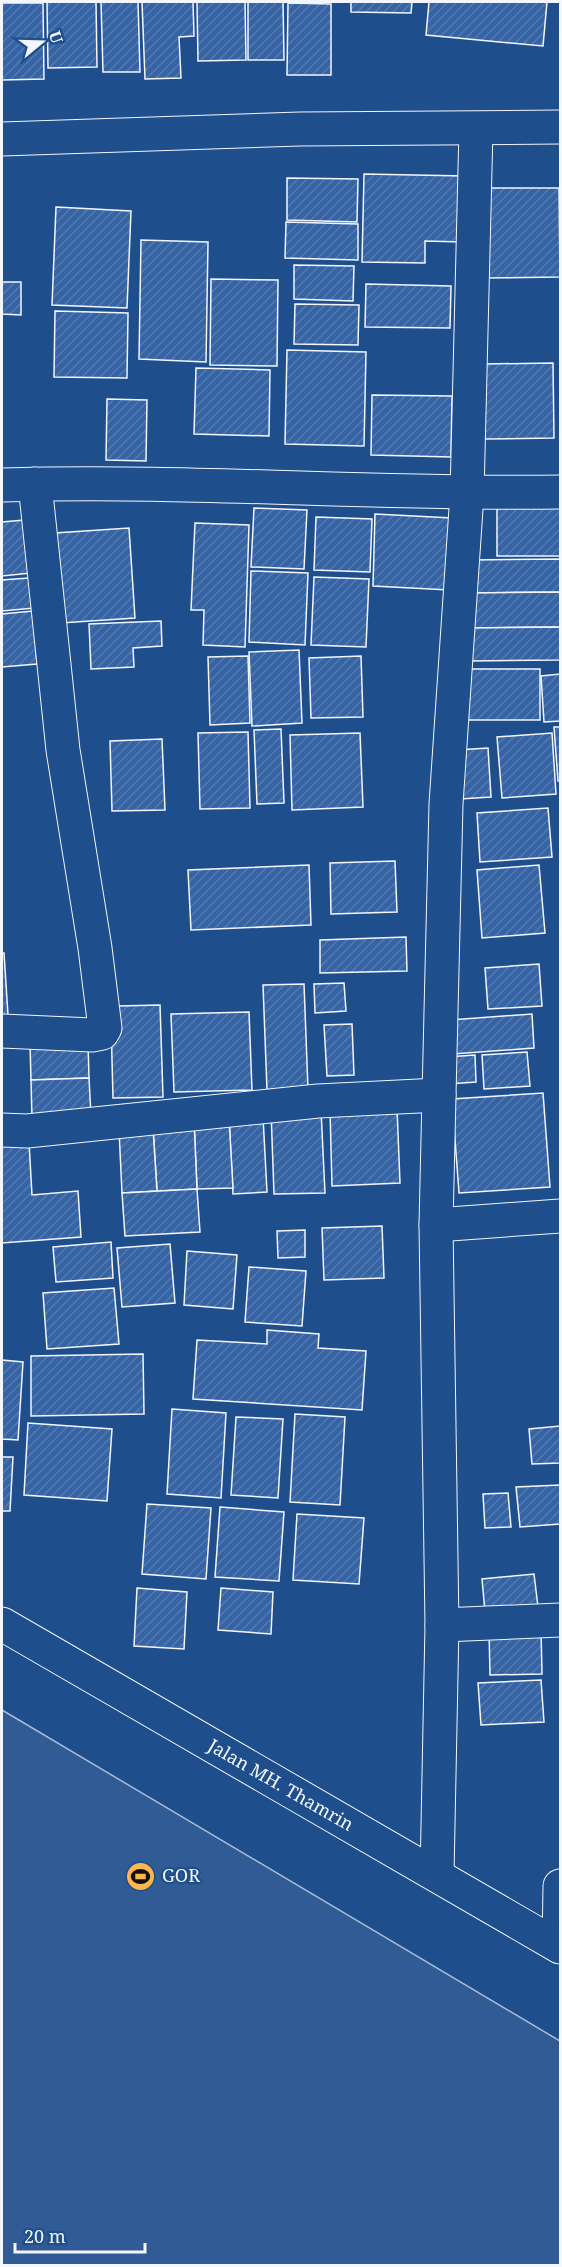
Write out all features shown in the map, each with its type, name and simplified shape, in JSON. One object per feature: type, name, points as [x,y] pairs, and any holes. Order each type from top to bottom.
[{"type":"street","points":[[2,139],[300,129],[561,127]]},
{"type":"street","points":[[437,1875],[442,1625],[436,1225],[446,804],[467,494],[476,129]]},
{"type":"street","points":[[2,1031],[92,1035],[102,1033],[105,1028],[95,948],[63,750],[36,484]]},
{"type":"street","points":[[2,485],[330,488],[467,494],[561,492]]},
{"type":"street","points":[[2,1130],[27,1131],[318,1101],[439,1095]]},
{"type":"street","points":[[436,1225],[561,1216]]},
{"type":"street","points":[[442,1625],[561,1620]]},
{"type":"street","name":"Jalan MH. Thamrin","points":[[2,1624],[560,1946]]},
{"type":"street","points":[[560,1946],[561,1886]]},
{"type":"shaded area","name":"GOR","points":[[2,1710],[560,2041],[560,2265],[2,2265]]},
{"type":"building","points":[[47,2],[96,2],[97,67],[48,68]]},
{"type":"building","points":[[101,2],[138,2],[140,72],[103,72]]},
{"type":"building","points":[[142,2],[193,2],[194,36],[179,37],[181,78],[145,79]]},
{"type":"building","points":[[197,2],[245,2],[246,60],[198,61]]},
{"type":"building","points":[[248,2],[283,2],[284,60],[248,60]]},
{"type":"building","points":[[351,2],[412,2],[411,13],[351,12]]},
{"type":"building","points":[[429,2],[547,2],[543,46],[426,35]]},
{"type":"building","points":[[2,3],[43,3],[44,79],[2,80]]},
{"type":"building","points":[[288,3],[331,4],[331,75],[287,75]]},
{"type":"building","points":[[364,174],[465,176],[463,242],[425,241],[425,263],[362,262]]},
{"type":"building","points":[[287,178],[358,179],[357,222],[287,220]]},
{"type":"building","points":[[483,188],[559,188],[560,277],[483,278]]},
{"type":"building","points":[[56,207],[131,211],[127,308],[52,305]]},
{"type":"building","points":[[286,222],[358,224],[358,260],[285,258]]},
{"type":"building","points":[[141,240],[208,242],[206,362],[139,359]]},
{"type":"building","points":[[294,265],[354,266],[353,301],[294,299]]},
{"type":"building","points":[[211,279],[278,280],[277,366],[210,365]]},
{"type":"building","points":[[2,282],[21,282],[21,315],[2,314]]},
{"type":"building","points":[[366,284],[451,286],[450,328],[365,327]]},
{"type":"building","points":[[295,304],[359,305],[358,345],[294,344]]},
{"type":"building","points":[[55,311],[128,313],[127,378],[54,377]]},
{"type":"building","points":[[287,350],[366,352],[364,446],[285,444]]},
{"type":"building","points":[[553,363],[554,438],[485,439],[484,364]]},
{"type":"building","points":[[196,368],[270,370],[269,436],[194,434]]},
{"type":"building","points":[[372,395],[452,396],[451,457],[371,455]]},
{"type":"building","points":[[107,399],[147,400],[146,461],[106,460]]},
{"type":"building","points":[[497,502],[560,502],[560,556],[497,556]]},
{"type":"building","points":[[254,508],[307,510],[304,569],[251,567]]},
{"type":"building","points":[[375,514],[452,518],[449,590],[373,586]]},
{"type":"building","points":[[316,517],[372,519],[370,572],[314,570]]},
{"type":"building","points":[[36,519],[41,572],[2,576],[2,522]]},
{"type":"building","points":[[195,523],[249,525],[245,647],[203,645],[204,610],[191,610]]},
{"type":"building","points":[[129,528],[135,618],[61,623],[55,533]]},
{"type":"building","points":[[560,559],[560,592],[472,593],[471,560]]},
{"type":"building","points":[[251,571],[308,573],[305,645],[249,642]]},
{"type":"building","points":[[42,577],[45,607],[2,611],[2,580]]},
{"type":"building","points":[[314,577],[369,579],[366,647],[311,645]]},
{"type":"building","points":[[560,592],[560,627],[472,628],[472,593]]},
{"type":"building","points":[[33,611],[37,664],[2,667],[2,614]]},
{"type":"building","points":[[161,621],[162,646],[133,648],[134,667],[91,669],[89,624]]},
{"type":"building","points":[[560,627],[560,660],[472,661],[472,628]]},
{"type":"building","points":[[299,650],[302,723],[252,726],[249,652]]},
{"type":"building","points":[[248,656],[250,723],[210,725],[208,657]]},
{"type":"building","points":[[361,656],[363,717],[311,718],[309,658]]},
{"type":"building","points":[[466,669],[540,669],[540,720],[467,720]]},
{"type":"building","points":[[560,674],[560,721],[544,722],[541,676]]},
{"type":"building","points":[[554,727],[560,727],[560,781],[558,781]]},
{"type":"building","points":[[281,729],[284,803],[257,804],[254,730]]},
{"type":"building","points":[[248,732],[250,808],[200,809],[198,733]]},
{"type":"building","points":[[360,733],[363,807],[292,810],[290,735]]},
{"type":"building","points":[[552,733],[556,794],[502,798],[497,737]]},
{"type":"building","points":[[162,739],[165,810],[112,811],[110,741]]},
{"type":"building","points":[[488,748],[491,797],[460,799],[457,750]]},
{"type":"building","points":[[548,808],[552,857],[480,862],[477,813]]},
{"type":"building","points":[[395,861],[397,912],[331,914],[330,863]]},
{"type":"building","points":[[309,865],[311,925],[191,930],[188,870]]},
{"type":"building","points":[[539,865],[545,933],[482,938],[477,870]]},
{"type":"building","points":[[406,937],[407,971],[320,973],[320,940]]},
{"type":"building","points":[[2,953],[4,953],[8,1015],[2,1015]]},
{"type":"building","points":[[539,964],[542,1006],[488,1009],[485,968]]},
{"type":"building","points":[[344,983],[346,1011],[315,1013],[314,984]]},
{"type":"building","points":[[304,984],[308,1089],[267,1090],[263,985]]},
{"type":"building","points":[[160,1005],[163,1097],[113,1098],[111,1022],[118,1006]]},
{"type":"building","points":[[249,1012],[252,1090],[174,1092],[171,1014]]},
{"type":"building","points":[[532,1014],[534,1048],[453,1054],[450,1020]]},
{"type":"building","points":[[352,1024],[354,1075],[327,1076],[324,1025]]},
{"type":"building","points":[[88,1042],[89,1078],[31,1080],[30,1044]]},
{"type":"building","points":[[527,1052],[530,1086],[484,1089],[482,1055]]},
{"type":"building","points":[[475,1055],[476,1082],[448,1084],[446,1057]]},
{"type":"building","points":[[89,1078],[91,1116],[32,1119],[31,1080]]},
{"type":"building","points":[[543,1093],[550,1187],[459,1193],[452,1099]]},
{"type":"building","points":[[397,1108],[400,1183],[332,1186],[330,1110]]},
{"type":"building","points":[[321,1110],[325,1193],[274,1194],[271,1111]]},
{"type":"building","points":[[263,1117],[267,1192],[233,1194],[229,1118]]},
{"type":"building","points":[[229,1118],[233,1188],[197,1189],[194,1120]]},
{"type":"building","points":[[194,1120],[197,1189],[157,1191],[153,1128]]},
{"type":"building","points":[[153,1128],[157,1191],[122,1193],[119,1130]]},
{"type":"building","points":[[29,1142],[32,1195],[78,1191],[81,1237],[2,1243],[2,1145]]},
{"type":"building","points":[[197,1189],[200,1232],[125,1236],[122,1193]]},
{"type":"building","points":[[382,1226],[384,1278],[324,1280],[322,1228]]},
{"type":"building","points":[[305,1230],[305,1257],[278,1258],[277,1231]]},
{"type":"building","points":[[111,1242],[113,1278],[56,1282],[53,1247]]},
{"type":"building","points":[[170,1244],[175,1303],[122,1307],[117,1248]]},
{"type":"building","points":[[187,1251],[237,1255],[233,1309],[184,1305]]},
{"type":"building","points":[[249,1267],[306,1271],[302,1326],[245,1322]]},
{"type":"building","points":[[114,1288],[119,1344],[47,1349],[43,1293]]},
{"type":"building","points":[[267,1330],[319,1334],[318,1348],[366,1351],[362,1410],[193,1399],[197,1340],[267,1344]]},
{"type":"building","points":[[143,1354],[144,1414],[31,1416],[31,1356]]},
{"type":"building","points":[[2,1360],[23,1362],[18,1440],[2,1439]]},
{"type":"building","points":[[172,1409],[226,1413],[221,1498],[167,1494]]},
{"type":"building","points":[[295,1414],[345,1417],[340,1505],[290,1502]]},
{"type":"building","points":[[236,1417],[283,1419],[278,1498],[231,1495]]},
{"type":"building","points":[[28,1423],[112,1429],[107,1501],[24,1495]]},
{"type":"building","points":[[560,1426],[560,1463],[532,1464],[529,1429]]},
{"type":"building","points":[[2,1457],[13,1457],[10,1511],[2,1511]]},
{"type":"building","points":[[560,1485],[560,1524],[520,1527],[516,1487]]},
{"type":"building","points":[[508,1493],[511,1527],[485,1528],[483,1494]]},
{"type":"building","points":[[147,1504],[211,1508],[206,1579],[142,1574]]},
{"type":"building","points":[[220,1507],[284,1512],[279,1581],[215,1577]]},
{"type":"building","points":[[297,1514],[364,1518],[359,1584],[293,1580]]},
{"type":"building","points":[[534,1574],[538,1607],[485,1612],[482,1579]]},
{"type":"building","points":[[137,1588],[187,1592],[184,1649],[134,1646]]},
{"type":"building","points":[[221,1588],[273,1592],[271,1634],[218,1630]]},
{"type":"building","points":[[541,1629],[542,1674],[490,1675],[489,1630]]},
{"type":"building","points":[[541,1680],[544,1722],[481,1725],[478,1683]]},
{"type":"place","name":"GOR","points":[[141,1876]]}]
